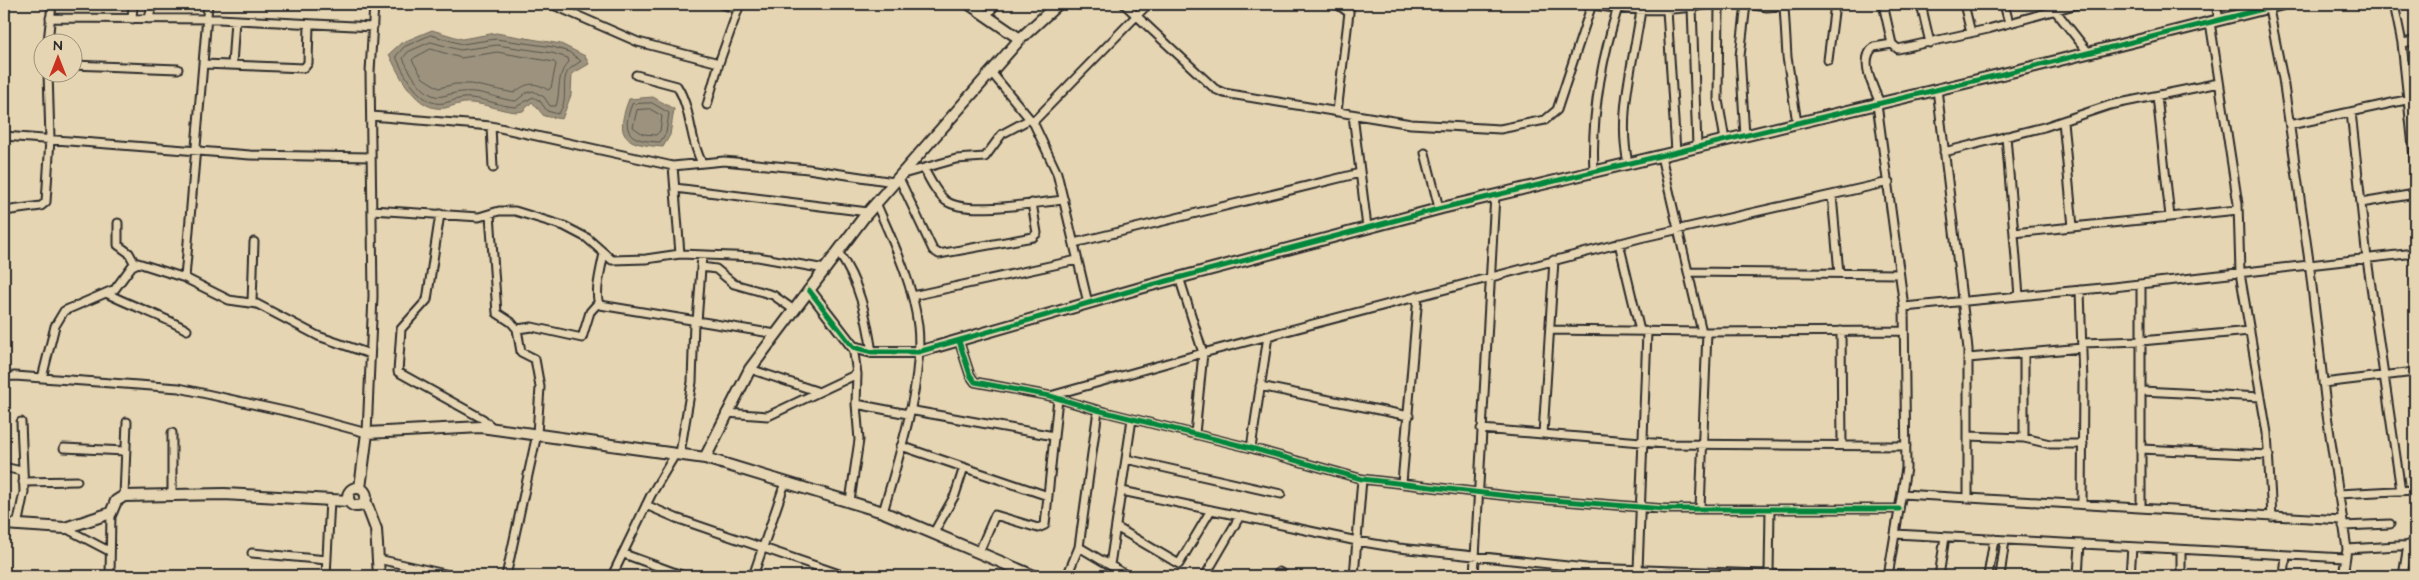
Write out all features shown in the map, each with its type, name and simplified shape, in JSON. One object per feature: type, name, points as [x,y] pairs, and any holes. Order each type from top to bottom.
[{"type":"street","points":[[49,32],[52,4]]},
{"type":"street","points":[[132,19],[133,4]]},
{"type":"street","points":[[149,19],[152,4]]},
{"type":"street","points":[[185,278],[208,4]]},
{"type":"street","points":[[360,488],[367,433],[373,296],[371,116],[374,4]]},
{"type":"street","points":[[551,4],[638,42],[719,63]]},
{"type":"street","points":[[707,104],[739,6],[721,4]]},
{"type":"street","points":[[970,4],[1020,39]]},
{"type":"street","points":[[986,16],[996,4]]},
{"type":"street","points":[[705,458],[726,413],[750,369],[868,212],[1020,39],[1058,4]]},
{"type":"street","points":[[1124,4],[1215,89],[1246,98],[1411,124],[1500,129],[1545,120],[1557,110],[1592,4],[1641,10],[1710,4]]},
{"type":"street","points":[[371,116],[491,126],[673,166],[724,161],[898,178],[956,159],[985,157],[1002,134],[1031,120],[1148,4]]},
{"type":"street","points":[[1337,4],[1348,12]]},
{"type":"street","points":[[1337,112],[1350,4]]},
{"type":"street","points":[[1720,4],[1718,100],[1725,140]]},
{"type":"street","points":[[1745,136],[1740,56],[1747,4],[1767,7],[1804,4]]},
{"type":"street","points":[[1828,60],[1835,4]]},
{"type":"street","points":[[1883,4],[1892,44],[1898,49],[1971,33],[2078,4]]},
{"type":"street","points":[[1922,4],[1930,43]]},
{"type":"street","points":[[1964,4],[1971,33]]},
{"type":"street","points":[[2004,4],[2009,23]]},
{"type":"street","points":[[2050,4],[2088,52]]},
{"type":"street","points":[[2216,4],[2215,21],[2219,83],[2238,210],[2240,273],[2269,454],[2272,517]]},
{"type":"street","points":[[853,347],[872,352],[918,352],[1180,277],[1440,208],[1878,104],[2215,21],[2268,6],[2283,4]]},
{"type":"street","points":[[2394,4],[2412,99],[2415,166]]},
{"type":"street","points":[[1594,172],[1593,132],[1598,98],[1618,6]]},
{"type":"street","points":[[1784,6],[1787,57],[1797,123]]},
{"type":"street","points":[[2268,6],[2290,125],[2346,549],[2342,576]]},
{"type":"street","points":[[1692,7],[1697,147]]},
{"type":"street","points":[[1667,8],[1676,152]]},
{"type":"street","points":[[1628,163],[1624,143],[1624,122],[1641,10]]},
{"type":"street","points":[[50,18],[207,19],[373,27]]},
{"type":"street","points":[[232,65],[235,20]]},
{"type":"street","points":[[202,64],[304,68],[308,63],[309,24]]},
{"type":"street","points":[[2402,43],[2415,41]]},
{"type":"street","points":[[1888,576],[1906,468],[1904,307],[1878,104],[1868,71],[1869,54],[1874,47],[1892,44]]},
{"type":"street","points":[[82,65],[178,69]]},
{"type":"street","points":[[991,72],[1031,120],[1057,173],[1088,303]]},
{"type":"street","points":[[636,75],[677,86],[691,122],[695,149],[702,163]]},
{"type":"street","points":[[4,211],[41,206],[46,202],[50,139],[48,82]]},
{"type":"street","points":[[1944,152],[2063,121],[2110,105],[2219,83]]},
{"type":"street","points":[[1937,89],[1968,358],[1968,498]]},
{"type":"street","points":[[2157,96],[2170,217]]},
{"type":"street","points":[[2290,125],[2412,99]]},
{"type":"street","points":[[2351,112],[2367,259],[2386,376],[2401,490]]},
{"type":"street","points":[[1352,114],[1367,227]]},
{"type":"street","points":[[2063,121],[2073,227]]},
{"type":"street","points":[[491,126],[493,168]]},
{"type":"street","points":[[4,136],[250,155],[371,157]]},
{"type":"street","points":[[2006,136],[2019,296]]},
{"type":"street","points":[[1425,153],[1440,208]]},
{"type":"street","points":[[1661,156],[1688,272],[1705,332],[1700,509]]},
{"type":"street","points":[[673,166],[680,254]]},
{"type":"street","points":[[924,169],[938,194],[954,205],[993,208],[1064,200]]},
{"type":"street","points":[[1074,243],[1360,173]]},
{"type":"street","points":[[898,178],[933,250],[940,254],[1033,237],[1037,233],[1032,203]]},
{"type":"street","points":[[1050,396],[1203,353],[1619,243],[1889,182]]},
{"type":"street","points":[[675,188],[868,212]]},
{"type":"street","points":[[2361,203],[2415,194]]},
{"type":"street","points":[[1474,576],[1495,195]]},
{"type":"street","points":[[1832,196],[1839,273]]},
{"type":"street","points":[[876,203],[901,262],[912,296],[918,326],[916,378],[901,446],[883,512]]},
{"type":"street","points":[[372,210],[479,217],[516,211],[547,220],[587,238],[604,253],[617,261],[680,254],[758,256],[825,269]]},
{"type":"street","points":[[2014,233],[2238,210]]},
{"type":"street","points":[[440,214],[427,300],[401,329],[398,372],[483,419],[493,428]]},
{"type":"street","points":[[490,214],[497,313],[511,322],[517,329],[521,352],[533,357],[537,365],[540,387],[537,434],[506,576]]},
{"type":"street","points":[[118,223],[118,245],[129,253],[135,264]]},
{"type":"street","points":[[252,302],[254,242]]},
{"type":"street","points":[[1619,243],[1643,332],[1643,442],[1634,572]]},
{"type":"street","points":[[838,252],[851,270],[857,284],[866,315],[872,352]]},
{"type":"street","points":[[517,329],[532,327],[580,339],[583,336],[590,312],[598,303],[604,253]]},
{"type":"street","points":[[1904,307],[2141,284],[2415,253]]},
{"type":"street","points":[[612,576],[646,505],[678,453],[692,382],[695,322],[702,255]]},
{"type":"street","points":[[912,296],[1078,260]]},
{"type":"street","points":[[1543,434],[1554,260]]},
{"type":"street","points":[[42,378],[55,326],[64,311],[69,307],[115,289],[135,264],[144,263],[185,278],[229,300],[252,302],[318,336],[370,354]]},
{"type":"street","points":[[701,266],[716,269],[734,284],[773,295],[794,310]]},
{"type":"street","points":[[1688,272],[1899,274]]},
{"type":"street","points":[[1180,277],[1203,353],[1195,434]]},
{"type":"street","points":[[2141,284],[2141,508]]},
{"type":"street","points":[[809,290],[853,347],[857,374],[856,404],[859,440],[850,501]]},
{"type":"street","points":[[2080,290],[2082,504]]},
{"type":"street","points":[[106,293],[125,303],[161,316],[187,330]]},
{"type":"street","points":[[1402,484],[1418,296]]},
{"type":"street","points":[[598,303],[614,308],[776,334]]},
{"type":"street","points":[[1550,330],[1643,332],[1904,331]]},
{"type":"street","points":[[1841,331],[1842,446]]},
{"type":"street","points":[[1968,358],[2250,331]]},
{"type":"street","points":[[1251,448],[1268,336]]},
{"type":"street","points":[[959,341],[972,380],[1058,398],[1362,479],[1639,507],[1700,509],[1900,509]]},
{"type":"street","points":[[2024,353],[2024,438]]},
{"type":"street","points":[[750,369],[819,392]]},
{"type":"street","points":[[2323,383],[2415,372]]},
{"type":"street","points":[[726,413],[768,416],[857,374]]},
{"type":"street","points":[[4,378],[16,376],[178,388],[289,412],[367,433],[481,427],[705,458],[883,512],[1034,576]]},
{"type":"street","points":[[1260,386],[1409,416]]},
{"type":"street","points":[[2142,391],[2261,397]]},
{"type":"street","points":[[979,552],[995,515],[1042,528],[1045,525],[1058,398]]},
{"type":"street","points":[[856,404],[1054,436]]},
{"type":"street","points":[[1067,576],[1079,548],[1098,410]]},
{"type":"street","points":[[1110,565],[1132,419]]},
{"type":"street","points":[[17,526],[24,492],[21,471],[21,422]]},
{"type":"street","points":[[124,496],[127,422]]},
{"type":"street","points":[[1481,429],[1643,442],[1906,446]]},
{"type":"street","points":[[172,434],[172,495]]},
{"type":"street","points":[[1968,436],[2024,438],[2050,444],[2082,444]]},
{"type":"street","points":[[901,446],[1048,496]]},
{"type":"street","points":[[64,448],[125,451]]},
{"type":"street","points":[[2142,449],[2269,454]]},
{"type":"street","points":[[1126,459],[1281,494]]},
{"type":"street","points":[[4,467],[21,471]]},
{"type":"street","points":[[933,534],[955,495],[964,467]]},
{"type":"street","points":[[1354,576],[1362,479]]},
{"type":"street","points":[[23,482],[77,481]]},
{"type":"street","points":[[753,576],[785,483]]},
{"type":"street","points":[[360,488],[365,493],[365,500],[376,529],[380,576]]},
{"type":"street","points":[[349,501],[350,491],[360,488]]},
{"type":"street","points":[[2338,494],[2415,490]]},
{"type":"street","points":[[1122,491],[1357,542],[1474,557],[1634,572],[1737,575],[1769,573],[1826,576]]},
{"type":"street","points":[[110,576],[111,513],[116,501],[124,496],[224,494],[349,501],[357,506],[365,500]]},
{"type":"street","points":[[1902,494],[2082,504],[2342,523],[2390,524]]},
{"type":"street","points":[[326,576],[330,500]]},
{"type":"street","points":[[646,505],[676,518],[846,576]]},
{"type":"street","points":[[1769,573],[1770,509]]},
{"type":"street","points":[[1116,527],[1179,564],[1212,510]]},
{"type":"street","points":[[4,524],[65,528],[111,513]]},
{"type":"street","points":[[1205,576],[1240,516]]},
{"type":"street","points":[[65,528],[109,551]]},
{"type":"street","points":[[1895,534],[2345,558]]},
{"type":"street","points":[[1939,576],[1945,537]]},
{"type":"street","points":[[1988,576],[1994,539]]},
{"type":"street","points":[[2000,576],[2005,540]]},
{"type":"street","points":[[2078,576],[2080,544]]},
{"type":"street","points":[[2346,549],[2412,545],[2403,576]]},
{"type":"street","points":[[2130,576],[2132,547]]},
{"type":"street","points":[[1079,548],[1128,576]]},
{"type":"street","points":[[2181,550],[2181,576]]},
{"type":"street","points":[[252,553],[327,560]]},
{"type":"street","points":[[624,554],[684,576]]},
{"type":"street","points":[[2284,576],[2286,555]]},
{"type":"street","points":[[378,559],[454,576]]},
{"type":"street","points":[[1279,572],[1286,576]]},
{"type":"water","points":[[432,30],[462,39],[496,33],[561,44],[585,56],[589,64],[572,74],[571,95],[562,119],[544,116],[532,102],[523,111],[517,112],[471,103],[435,108],[417,98],[410,90],[403,81],[389,54],[401,43]]},
{"type":"water","points":[[653,97],[674,109],[670,135],[663,147],[631,141],[623,131],[622,123],[629,99]]},
{"type":"cycle path","points":[[809,290],[853,347],[872,352],[918,352],[1144,287],[1442,208],[2036,66],[2283,4]]},
{"type":"cycle path","points":[[959,341],[970,375],[975,382],[1050,396],[1362,479],[1526,498],[1665,509],[1899,509]]}]
